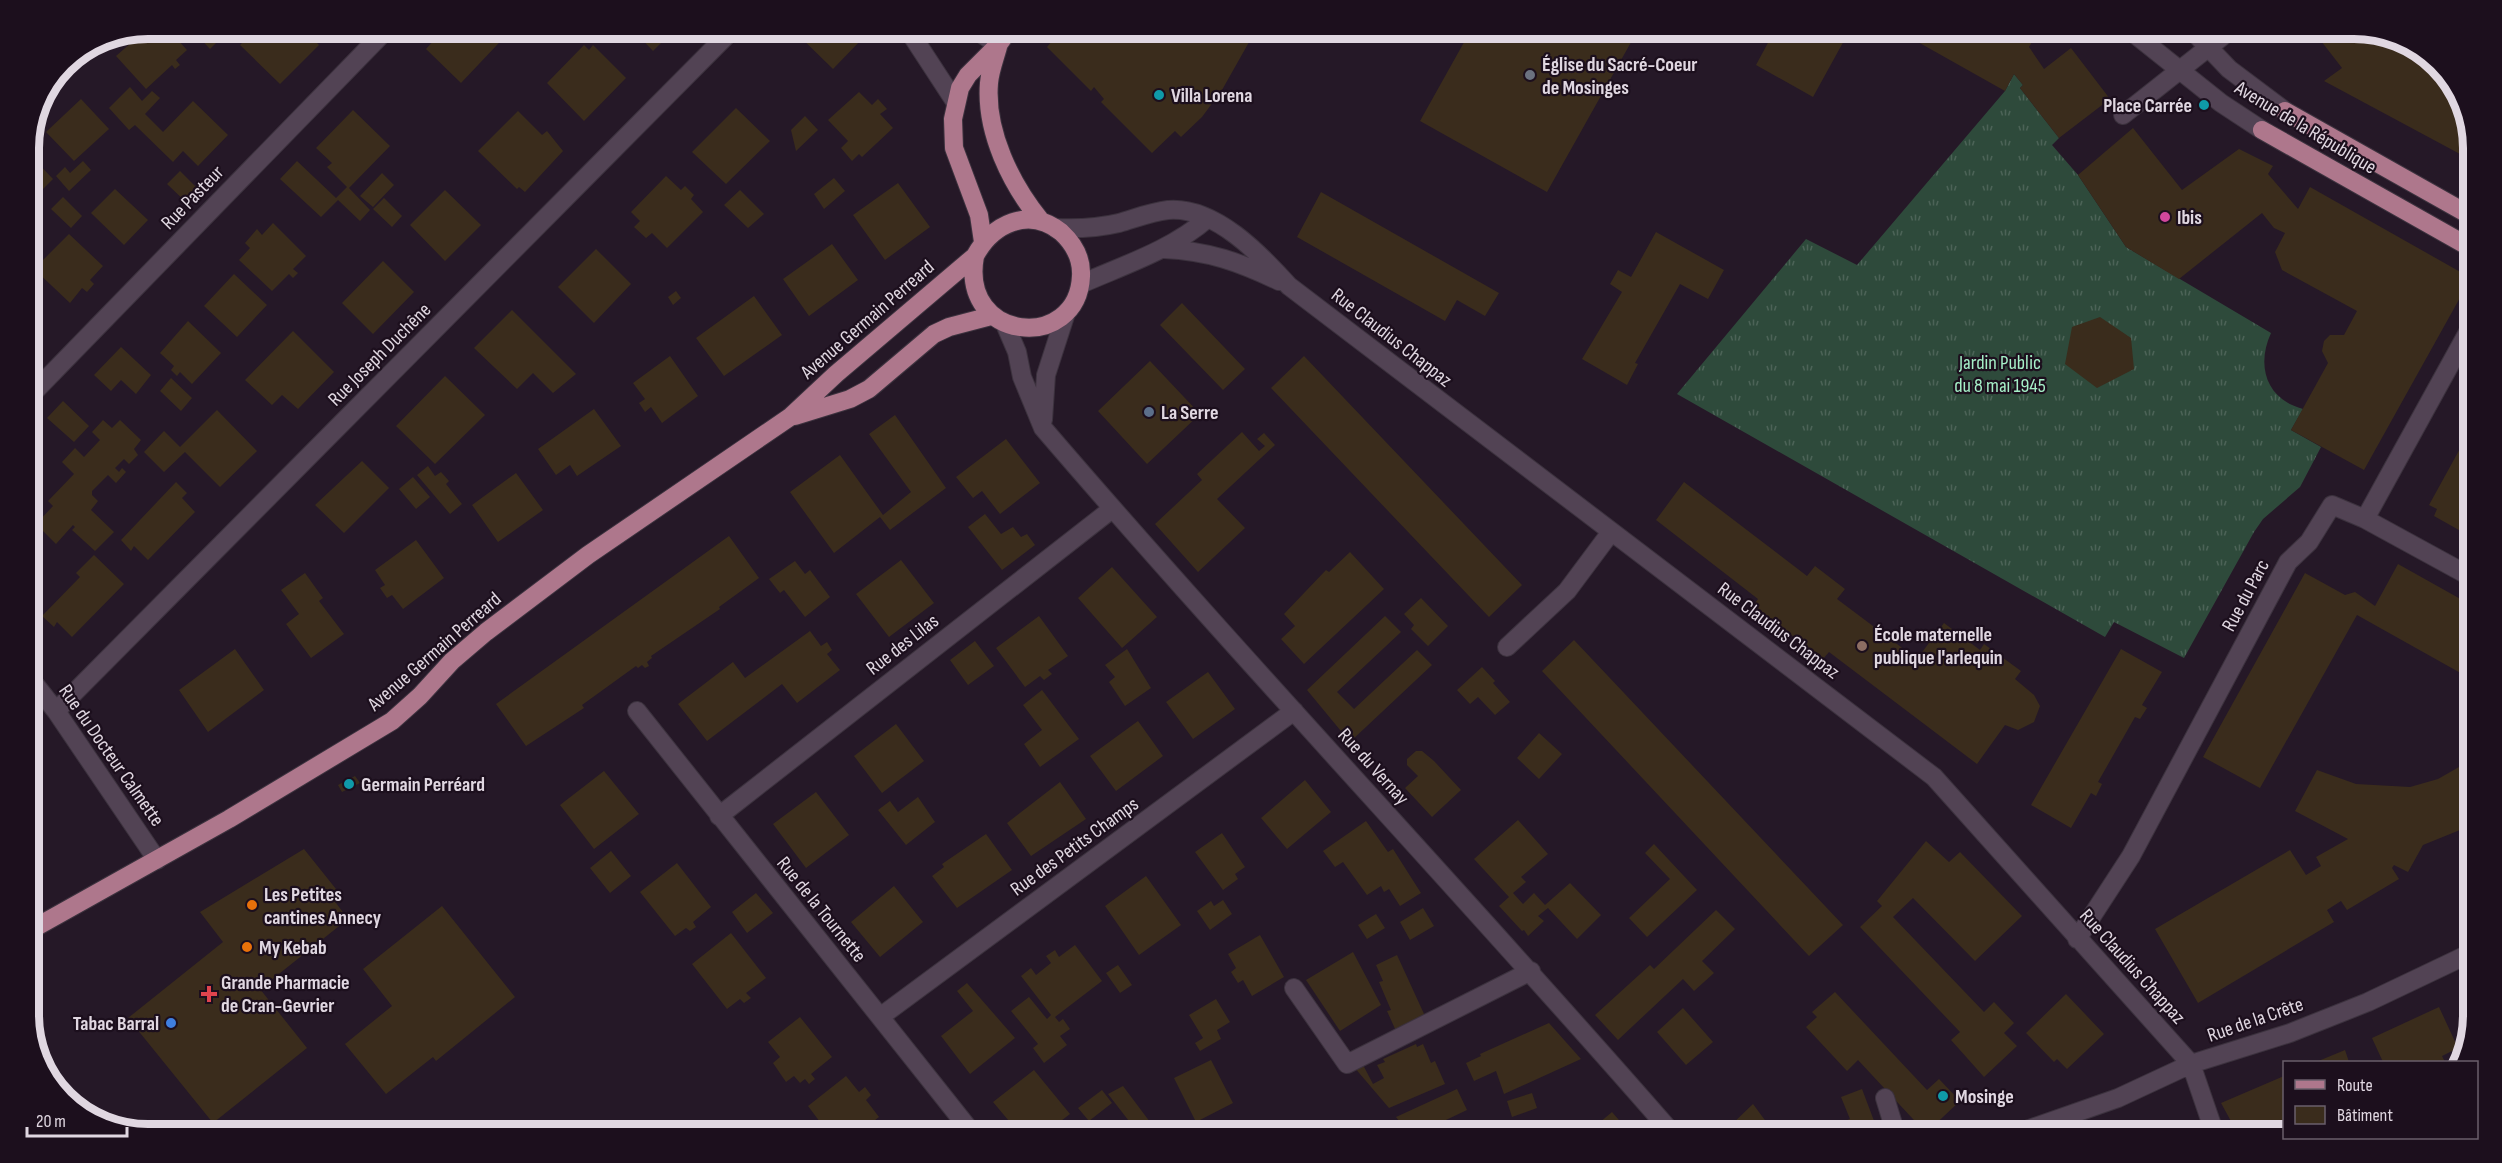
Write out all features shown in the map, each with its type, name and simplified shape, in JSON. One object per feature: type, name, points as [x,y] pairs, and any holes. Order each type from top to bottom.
[{"type":"main road","points":[[998,45],[989,82],[989,106],[995,132],[1014,185],[1048,224],[1068,238],[1077,252],[1081,268],[1081,284],[1066,313],[1053,322],[1037,328],[1021,328],[998,320],[981,303],[974,289],[972,272],[979,249],[979,215],[954,148],[953,119],[956,103],[968,75],[1002,39]]},
{"type":"main road","name":"Avenue de la République","points":[[2284,111],[2463,212]]},
{"type":"main road","name":"Avenue de la République","points":[[2262,130],[2463,243]]},
{"type":"main road","points":[[979,249],[994,231],[1008,222],[1024,219],[1048,224]]},
{"type":"main road","name":"Avenue Germain Perreard","points":[[39,925],[157,860],[392,720],[420,696],[452,661],[486,632],[588,555],[790,417],[979,249]]},
{"type":"main road","name":"Avenue Germain Perreard","points":[[790,417],[850,399],[869,389],[934,334],[949,327],[998,320]]},
{"type":"street","name":"Rue Pasteur","points":[[39,387],[377,39]]},
{"type":"street","name":"Rue Joseph Duchêne","points":[[56,711],[723,39]]},
{"type":"street","points":[[915,39],[956,103]]},
{"type":"street","points":[[989,39],[998,45]]},
{"type":"street","name":"Avenue de la République","points":[[2140,39],[2178,71],[2262,130]]},
{"type":"street","name":"Avenue de la République","points":[[2200,39],[2249,87],[2284,111]]},
{"type":"street","points":[[2123,115],[2219,39]]},
{"type":"street","points":[[1048,224],[1081,229],[1117,224],[1171,210],[1208,219]]},
{"type":"street","points":[[1081,284],[1164,249],[1191,233],[1208,219]]},
{"type":"street","name":"Rue Claudius Chappaz","points":[[1208,219],[1248,244],[1289,286],[1934,777],[2191,1064]]},
{"type":"street","name":"Rue Claudius Chappaz","points":[[1164,249],[1195,250],[1234,260],[1289,286]]},
{"type":"street","points":[[1042,428],[1046,375],[1066,313]]},
{"type":"street","name":"Rue du Vernay","points":[[998,320],[1017,352],[1022,377],[1042,428],[1112,509],[1531,971],[1664,1124]]},
{"type":"street","points":[[2463,341],[2365,519],[2463,573]]},
{"type":"street","name":"Rue du Parc","points":[[2077,939],[2131,856],[2288,562],[2309,542],[2332,505],[2365,519]]},
{"type":"street","name":"Rue des Lilas","points":[[719,816],[1112,509]]},
{"type":"street","points":[[1507,647],[1568,591],[1611,532]]},
{"type":"street","name":"Rue du Docteur Calmette","points":[[39,690],[157,860]]},
{"type":"street","name":"Rue de la Tournette","points":[[637,711],[965,1124]]},
{"type":"street","name":"Rue des Petits Champs","points":[[880,1017],[1294,711]]},
{"type":"street","name":"Rue de la Crête","points":[[2044,1124],[2118,1098],[2191,1064],[2290,1033],[2368,1002],[2463,957]]},
{"type":"street","points":[[1294,988],[1347,1064],[1531,971]]},
{"type":"street","points":[[2191,1064],[2212,1124]]},
{"type":"street","points":[[1885,1098],[1893,1124]]},
{"type":"green space","name":"Jardin Public du 8 mai 1945","points":[[2014,74],[2023,85],[2020,88],[2059,138],[2052,145],[2078,175],[2126,247],[2271,333],[2264,357],[2268,380],[2280,398],[2303,409],[2291,430],[2321,447],[2300,487],[2263,519],[2254,532],[2184,658],[2114,622],[2105,637],[1677,394],[1806,239],[1857,265],[2005,91]]},
{"type":"building","points":[[140,39],[177,39],[187,50],[176,60],[180,65],[175,69],[172,65],[146,89],[116,56],[135,40]]},
{"type":"building","points":[[201,39],[220,39],[210,49]]},
{"type":"building","points":[[246,39],[313,39],[319,45],[280,84],[240,45]]},
{"type":"building","points":[[435,39],[503,39],[461,83],[426,49]]},
{"type":"building","points":[[642,39],[665,39],[653,51]]},
{"type":"building","points":[[802,39],[862,39],[833,69]]},
{"type":"building","name":"Villa Lorena","points":[[1054,39],[1251,39],[1222,90],[1202,117],[1181,137],[1175,131],[1152,153],[1101,102],[1104,99],[1094,87],[1091,91],[1047,47]]},
{"type":"building","name":"Église du Sacré-Coeur de Mosinges","points":[[1466,39],[1633,39],[1547,192],[1420,121]]},
{"type":"building","points":[[1770,39],[1845,39],[1813,97],[1756,65]]},
{"type":"building","points":[[1913,39],[2034,39],[2029,47],[2044,69],[2071,48],[2110,99],[2059,138],[2020,88],[2023,85],[2014,74],[2005,91]]},
{"type":"building","points":[[2320,39],[2376,41],[2396,47],[2415,57],[2436,76],[2452,100],[2461,126],[2463,156],[2324,81],[2342,68]]},
{"type":"building","points":[[584,45],[589,50],[593,45],[626,78],[584,121],[547,83]]},
{"type":"building","points":[[130,87],[142,101],[152,91],[160,98],[145,114],[163,132],[193,101],[228,135],[198,166],[183,151],[173,162],[135,125],[129,130],[109,108]]},
{"type":"building","points":[[859,92],[872,105],[878,99],[887,109],[880,114],[893,128],[862,157],[859,154],[852,161],[841,148],[848,141],[828,120]]},
{"type":"building","points":[[81,99],[109,129],[74,161],[46,132]]},
{"type":"building","points":[[736,108],[770,141],[726,184],[692,152]]},
{"type":"building","points":[[353,110],[390,146],[349,188],[370,210],[360,221],[338,200],[321,217],[280,179],[297,161],[336,198],[347,187],[327,167],[332,163],[316,148]]},
{"type":"building","points":[[518,111],[542,135],[547,131],[563,151],[525,192],[519,187],[517,189],[478,151]]},
{"type":"building","points":[[805,116],[818,130],[796,151],[791,130]]},
{"type":"building","points":[[2133,128],[2182,190],[2239,149],[2273,166],[2268,174],[2298,209],[2310,187],[2463,273],[2463,292],[2364,470],[2291,430],[2328,363],[2322,351],[2324,341],[2330,335],[2344,335],[2357,311],[2282,270],[2275,252],[2285,233],[2274,228],[2262,213],[2179,279],[2126,247],[2078,175]]},
{"type":"building","points":[[83,161],[91,170],[69,191],[56,176],[65,167],[70,173]]},
{"type":"building","points":[[39,164],[53,179],[39,193]]},
{"type":"building","points":[[180,171],[200,191],[188,204],[167,184]]},
{"type":"building","points":[[382,173],[394,185],[373,207],[360,196]]},
{"type":"building","points":[[666,176],[681,190],[685,186],[694,195],[691,199],[703,212],[667,248],[652,233],[646,238],[634,227],[640,221],[631,212]]},
{"type":"building","points":[[834,178],[845,191],[824,209],[814,194]]},
{"type":"building","points":[[898,183],[930,227],[885,260],[853,215]]},
{"type":"building","points":[[115,189],[148,220],[124,245],[91,213]]},
{"type":"building","points":[[445,190],[481,225],[445,261],[410,225]]},
{"type":"building","points":[[740,190],[764,214],[748,228],[724,205]]},
{"type":"building","points":[[1321,192],[1499,293],[1485,316],[1457,300],[1445,321],[1297,237]]},
{"type":"building","points":[[63,197],[82,216],[71,228],[51,209]]},
{"type":"building","points":[[384,198],[402,216],[392,227],[373,209]]},
{"type":"building","points":[[273,223],[306,256],[293,269],[298,273],[293,278],[289,274],[272,291],[239,260],[250,248],[245,243],[257,229],[262,235]]},
{"type":"building","points":[[1656,232],[1724,270],[1708,299],[1680,284],[1635,363],[1638,364],[1627,385],[1582,359],[1622,292],[1610,284],[1618,270],[1631,277]]},
{"type":"building","points":[[69,234],[103,266],[90,280],[94,284],[87,292],[82,288],[70,303],[39,274],[39,264]]},
{"type":"building","points":[[832,244],[858,280],[809,316],[783,279]]},
{"type":"building","points":[[596,249],[631,284],[594,323],[558,287]]},
{"type":"building","points":[[383,261],[414,292],[373,334],[342,303]]},
{"type":"building","points":[[234,274],[267,305],[237,337],[204,306]]},
{"type":"building","points":[[676,291],[681,298],[673,305],[668,297]]},
{"type":"building","points":[[754,296],[782,335],[724,376],[696,338]]},
{"type":"building","points":[[1182,303],[1245,369],[1223,390],[1160,325]]},
{"type":"building","points":[[512,310],[576,374],[553,393],[533,373],[517,389],[474,348]]},
{"type":"building","points":[[2100,317],[2131,338],[2134,369],[2097,388],[2065,364],[2072,327]]},
{"type":"building","points":[[188,321],[221,353],[192,384],[180,372],[177,376],[171,370],[174,366],[160,353]]},
{"type":"building","points":[[293,331],[334,372],[298,409],[282,395],[272,405],[245,380]]},
{"type":"building","points":[[121,347],[151,375],[136,394],[121,380],[111,391],[94,375]]},
{"type":"building","points":[[670,356],[698,396],[662,423],[651,407],[645,412],[639,403],[645,399],[633,383]]},
{"type":"building","points":[[1304,356],[1522,585],[1489,617],[1271,388]]},
{"type":"building","name":"La Serre","points":[[1150,361],[1200,414],[1147,464],[1098,411]]},
{"type":"building","points":[[445,376],[485,415],[435,464],[396,426]]},
{"type":"building","points":[[171,378],[192,398],[181,411],[160,391]]},
{"type":"building","points":[[63,401],[89,426],[74,442],[47,418]]},
{"type":"building","points":[[594,409],[621,446],[577,476],[570,465],[556,475],[538,449]]},
{"type":"building","points":[[217,410],[257,451],[220,487],[185,452],[164,472],[144,452],[164,431],[180,447]]},
{"type":"building","points":[[895,415],[946,488],[890,530],[880,517],[834,553],[790,492],[840,455],[883,515],[911,492],[869,434]]},
{"type":"building","points":[[103,420],[112,428],[120,420],[141,440],[134,449],[138,455],[129,464],[124,459],[115,468],[119,472],[122,468],[126,472],[116,483],[108,475],[92,491],[92,495],[98,501],[91,510],[114,532],[95,551],[72,530],[75,527],[73,525],[56,544],[39,527],[39,521],[53,506],[48,501],[74,474],[62,462],[75,448],[84,457],[100,440],[92,432]]},
{"type":"building","points":[[1242,432],[1259,451],[1265,446],[1257,439],[1264,433],[1275,445],[1217,499],[1245,528],[1198,572],[1155,524],[1202,480],[1197,474]]},
{"type":"building","points":[[1006,439],[1040,483],[1000,514],[982,491],[973,498],[956,477]]},
{"type":"building","points":[[2463,443],[2463,532],[2434,516],[2437,509],[2429,505]]},
{"type":"building","points":[[362,461],[389,488],[344,533],[315,505]]},
{"type":"building","points":[[428,466],[435,476],[441,472],[449,481],[446,484],[462,504],[450,514],[417,475]]},
{"type":"building","points":[[516,473],[543,510],[498,542],[472,505]]},
{"type":"building","points":[[413,477],[430,497],[416,509],[399,489]]},
{"type":"building","points":[[176,482],[187,493],[182,498],[195,512],[148,560],[134,546],[131,551],[121,540]]},
{"type":"building","points":[[1684,482],[1807,576],[1815,566],[1845,589],[1837,599],[1917,659],[1944,623],[1980,650],[1984,644],[2021,671],[2015,679],[2034,695],[2040,706],[2034,722],[2018,730],[2005,725],[1977,764],[1829,652],[1823,659],[1753,606],[1758,599],[1656,520]]},
{"type":"building","points":[[985,514],[1001,534],[1013,527],[1021,537],[1027,534],[1035,545],[1002,570],[968,527]]},
{"type":"building","points":[[729,536],[759,578],[719,607],[720,609],[651,656],[652,658],[647,662],[649,666],[645,668],[642,665],[638,668],[636,666],[582,705],[584,708],[526,746],[496,704]]},
{"type":"building","points":[[416,540],[444,578],[403,609],[392,595],[387,598],[380,588],[385,585],[375,570]]},
{"type":"building","points":[[1350,552],[1384,589],[1304,664],[1281,639],[1295,626],[1284,614],[1326,570],[1329,572]]},
{"type":"building","points":[[94,555],[124,584],[72,637],[57,622],[54,627],[42,616],[80,577],[76,573]]},
{"type":"building","points":[[901,560],[934,603],[889,637],[856,594]]},
{"type":"building","points":[[795,561],[805,574],[810,570],[830,597],[805,617],[784,590],[780,593],[769,579]]},
{"type":"building","points":[[2398,564],[2463,600],[2463,674],[2357,615],[2260,788],[2203,757],[2305,573],[2345,595],[2355,592],[2375,606]]},
{"type":"building","points":[[1112,567],[1157,617],[1122,648],[1078,598]]},
{"type":"building","points":[[305,573],[323,598],[319,601],[344,634],[311,658],[286,624],[299,614],[281,590]]},
{"type":"building","points":[[1421,598],[1448,626],[1428,646],[1411,629],[1414,625],[1404,614]]},
{"type":"building","points":[[1039,616],[1068,656],[1048,670],[1052,674],[1044,680],[1040,676],[1025,687],[996,648]]},
{"type":"building","points":[[1385,616],[1401,632],[1337,692],[1354,709],[1417,650],[1432,665],[1350,742],[1307,690]]},
{"type":"building","points":[[810,631],[821,646],[827,642],[832,650],[827,654],[840,670],[797,703],[782,684],[707,741],[678,704],[733,662],[745,678]]},
{"type":"building","points":[[1574,640],[1843,925],[1809,956],[1542,671]]},
{"type":"building","points":[[975,641],[994,666],[968,685],[950,660]]},
{"type":"building","points":[[235,649],[264,690],[208,732],[179,690]]},
{"type":"building","points":[[1127,649],[1151,688],[1125,706],[1109,682],[1115,677],[1105,665]]},
{"type":"building","points":[[2121,649],[2162,672],[2142,705],[2147,708],[2140,719],[2135,717],[2098,782],[2102,784],[2096,796],[2091,793],[2071,828],[2031,805]]},
{"type":"building","points":[[1482,667],[1510,702],[1495,715],[1478,697],[1470,704],[1457,690]]},
{"type":"building","points":[[1208,672],[1235,709],[1193,739],[1166,702]]},
{"type":"building","points":[[1042,690],[1079,739],[1040,767],[1024,744],[1042,730],[1023,705]]},
{"type":"building","points":[[1138,721],[1163,756],[1116,791],[1090,756]]},
{"type":"building","points":[[896,724],[924,761],[882,793],[854,756]]},
{"type":"building","points":[[1539,733],[1562,754],[1539,779],[1517,758]]},
{"type":"building","points":[[1416,751],[1422,751],[1434,761],[1461,790],[1432,817],[1405,788],[1418,776],[1407,765],[1407,759]]},
{"type":"building","points":[[2463,765],[2463,832],[2460,830],[2423,845],[2408,872],[2394,865],[2392,868],[2399,879],[2347,910],[2341,901],[2327,910],[2334,922],[2198,1003],[2155,929],[2290,850],[2306,875],[2321,866],[2316,857],[2348,839],[2295,811],[2317,770],[2356,784],[2410,787],[2438,779]]},
{"type":"building","points":[[604,771],[639,814],[594,849],[560,805]]},
{"type":"building","name":"Germain Perréard","points":[[355,776],[360,783],[342,792],[338,785]]},
{"type":"building","points":[[1305,780],[1331,812],[1287,849],[1261,818]]},
{"type":"building","points":[[1060,782],[1086,819],[1031,856],[1007,823]]},
{"type":"building","points":[[816,792],[849,835],[806,868],[773,824]]},
{"type":"building","points":[[918,797],[935,822],[906,845],[878,810],[890,801],[898,812]]},
{"type":"building","points":[[1518,820],[1548,854],[1521,877],[1526,882],[1513,893],[1523,904],[1534,893],[1545,905],[1570,883],[1601,915],[1577,939],[1548,908],[1538,916],[1544,921],[1528,936],[1499,906],[1509,897],[1474,859]]},
{"type":"building","points":[[1366,821],[1388,852],[1393,849],[1421,893],[1400,906],[1389,889],[1384,892],[1381,886],[1367,895],[1343,862],[1335,867],[1323,851]]},
{"type":"building","points":[[1222,833],[1245,867],[1235,874],[1238,879],[1223,890],[1195,852]]},
{"type":"building","points":[[986,834],[1012,870],[957,908],[932,876],[944,867],[942,864]]},
{"type":"building","points":[[1926,841],[1949,862],[1960,852],[2022,916],[1975,961],[1913,898],[1893,917],[1984,1012],[1994,1002],[2014,1023],[2004,1033],[2017,1046],[1984,1077],[1951,1040],[1960,1032],[1860,927],[1882,906],[1877,901]]},
{"type":"building","points":[[1654,844],[1697,890],[1647,937],[1629,918],[1670,879],[1645,853]]},
{"type":"building","points":[[304,849],[340,894],[333,899],[348,919],[260,989],[307,1048],[213,1123],[128,1018],[223,942],[200,912]]},
{"type":"building","points":[[611,851],[631,876],[610,893],[590,868]]},
{"type":"building","points":[[677,863],[711,907],[693,922],[696,927],[690,931],[686,928],[675,936],[640,892]]},
{"type":"building","points":[[1146,876],[1181,925],[1139,955],[1105,906]]},
{"type":"building","points":[[894,886],[923,922],[880,957],[851,922]]},
{"type":"building","points":[[756,893],[773,913],[747,933],[732,912]]},
{"type":"building","points":[[1223,900],[1232,914],[1210,930],[1197,911],[1211,901],[1214,906]]},
{"type":"building","points":[[442,906],[515,997],[436,1061],[433,1057],[386,1094],[345,1044],[392,1006],[363,969]]},
{"type":"building","points":[[1423,908],[1434,926],[1410,940],[1400,922]]},
{"type":"building","points":[[1716,910],[1735,929],[1702,961],[1714,973],[1694,991],[1683,979],[1618,1040],[1595,1015],[1650,965],[1654,969]]},
{"type":"building","points":[[1376,914],[1385,928],[1367,939],[1358,925]]},
{"type":"building","points":[[731,933],[766,978],[746,993],[751,998],[744,1003],[740,999],[727,1009],[692,964]]},
{"type":"building","points":[[1260,935],[1284,977],[1252,996],[1243,980],[1238,983],[1231,972],[1236,968],[1228,954]]},
{"type":"building","points":[[1075,945],[1102,981],[1055,1017],[1059,1022],[1063,1019],[1070,1029],[1060,1036],[1067,1045],[1044,1063],[1033,1048],[1038,1044],[1011,1011],[1029,997],[1047,1019],[1051,1015],[1021,976],[1031,968],[1036,975],[1051,963],[1046,956],[1055,950],[1059,957]]},
{"type":"building","points":[[1353,952],[1381,1005],[1340,1031],[1306,980]]},
{"type":"building","points":[[1397,955],[1425,1016],[1396,1031],[1387,1011],[1391,1010],[1379,982],[1383,981],[1376,965]]},
{"type":"building","points":[[1118,965],[1132,985],[1120,993],[1106,973]]},
{"type":"building","points":[[967,983],[1015,1038],[970,1074],[941,1036],[973,1011],[957,991]]},
{"type":"building","points":[[1835,992],[1927,1090],[1939,1079],[1960,1101],[1936,1124],[1918,1124],[1858,1060],[1847,1071],[1806,1027],[1817,1017],[1812,1012]]},
{"type":"building","points":[[2066,994],[2104,1034],[2067,1069],[2057,1059],[2054,1062],[2026,1033]]},
{"type":"building","points":[[1216,999],[1230,1022],[1217,1030],[1221,1039],[1200,1051],[1195,1043],[1203,1038],[1189,1015]]},
{"type":"building","points":[[2439,1007],[2458,1048],[2442,1056],[2444,1061],[2383,1061],[2372,1038]]},
{"type":"building","points":[[1683,1008],[1713,1042],[1686,1065],[1657,1032]]},
{"type":"building","points":[[800,1017],[832,1057],[811,1074],[815,1079],[809,1084],[805,1079],[800,1083],[794,1076],[786,1082],[773,1063],[780,1057],[768,1042]]},
{"type":"building","points":[[1549,1023],[1581,1059],[1504,1094],[1496,1071],[1474,1081],[1466,1063],[1481,1056],[1480,1054]]},
{"type":"building","points":[[1416,1044],[1417,1047],[1423,1044],[1431,1063],[1435,1061],[1445,1084],[1389,1108],[1354,1067],[1362,1063],[1373,1084],[1384,1078],[1377,1065],[1385,1062],[1383,1059]]},
{"type":"building","points":[[2345,1050],[2349,1061],[2318,1061]]},
{"type":"building","points":[[1211,1060],[1233,1103],[1196,1122],[1174,1078]]},
{"type":"building","points":[[1034,1070],[1070,1114],[1057,1124],[1012,1124],[993,1102]]},
{"type":"building","points":[[846,1076],[859,1092],[865,1087],[871,1095],[866,1100],[879,1117],[870,1124],[822,1124],[808,1106]]},
{"type":"building","points":[[2283,1076],[2283,1124],[2233,1124],[2221,1103]]},
{"type":"building","points":[[1123,1086],[1152,1124],[1131,1124],[1108,1094]]},
{"type":"building","points":[[1457,1089],[1467,1110],[1438,1124],[1401,1124],[1396,1117]]},
{"type":"building","points":[[1862,1089],[1875,1124],[1837,1124],[1850,1119],[1841,1097]]},
{"type":"building","points":[[1102,1090],[1112,1103],[1089,1121],[1078,1108]]},
{"type":"building","points":[[1532,1093],[1537,1108],[1512,1117],[1507,1101]]},
{"type":"building","points":[[1753,1104],[1768,1124],[1732,1124]]},
{"type":"building","points":[[1612,1112],[1622,1124],[1598,1124]]},
{"type":"place","name":"Église du Sacré-Coeur de Mosinges","points":[[1530,75]]},
{"type":"place","name":"Villa Lorena","points":[[1159,95]]},
{"type":"place","name":"Place Carrée","points":[[2204,105]]},
{"type":"place","name":"Ibis","points":[[2165,217]]},
{"type":"place","name":"La Serre","points":[[1149,412]]},
{"type":"place","name":"École maternelle publique l'arlequin","points":[[1862,646]]},
{"type":"place","name":"Germain Perréard","points":[[349,784]]},
{"type":"place","name":"Les Petites cantines Annecy","points":[[252,905]]},
{"type":"place","name":"My Kebab","points":[[247,947]]},
{"type":"place","name":"Grande Pharmacie de Cran-Gevrier","points":[[209,994]]},
{"type":"place","name":"Tabac Barral","points":[[171,1023]]},
{"type":"place","name":"Mosinge","points":[[1943,1096]]}]
